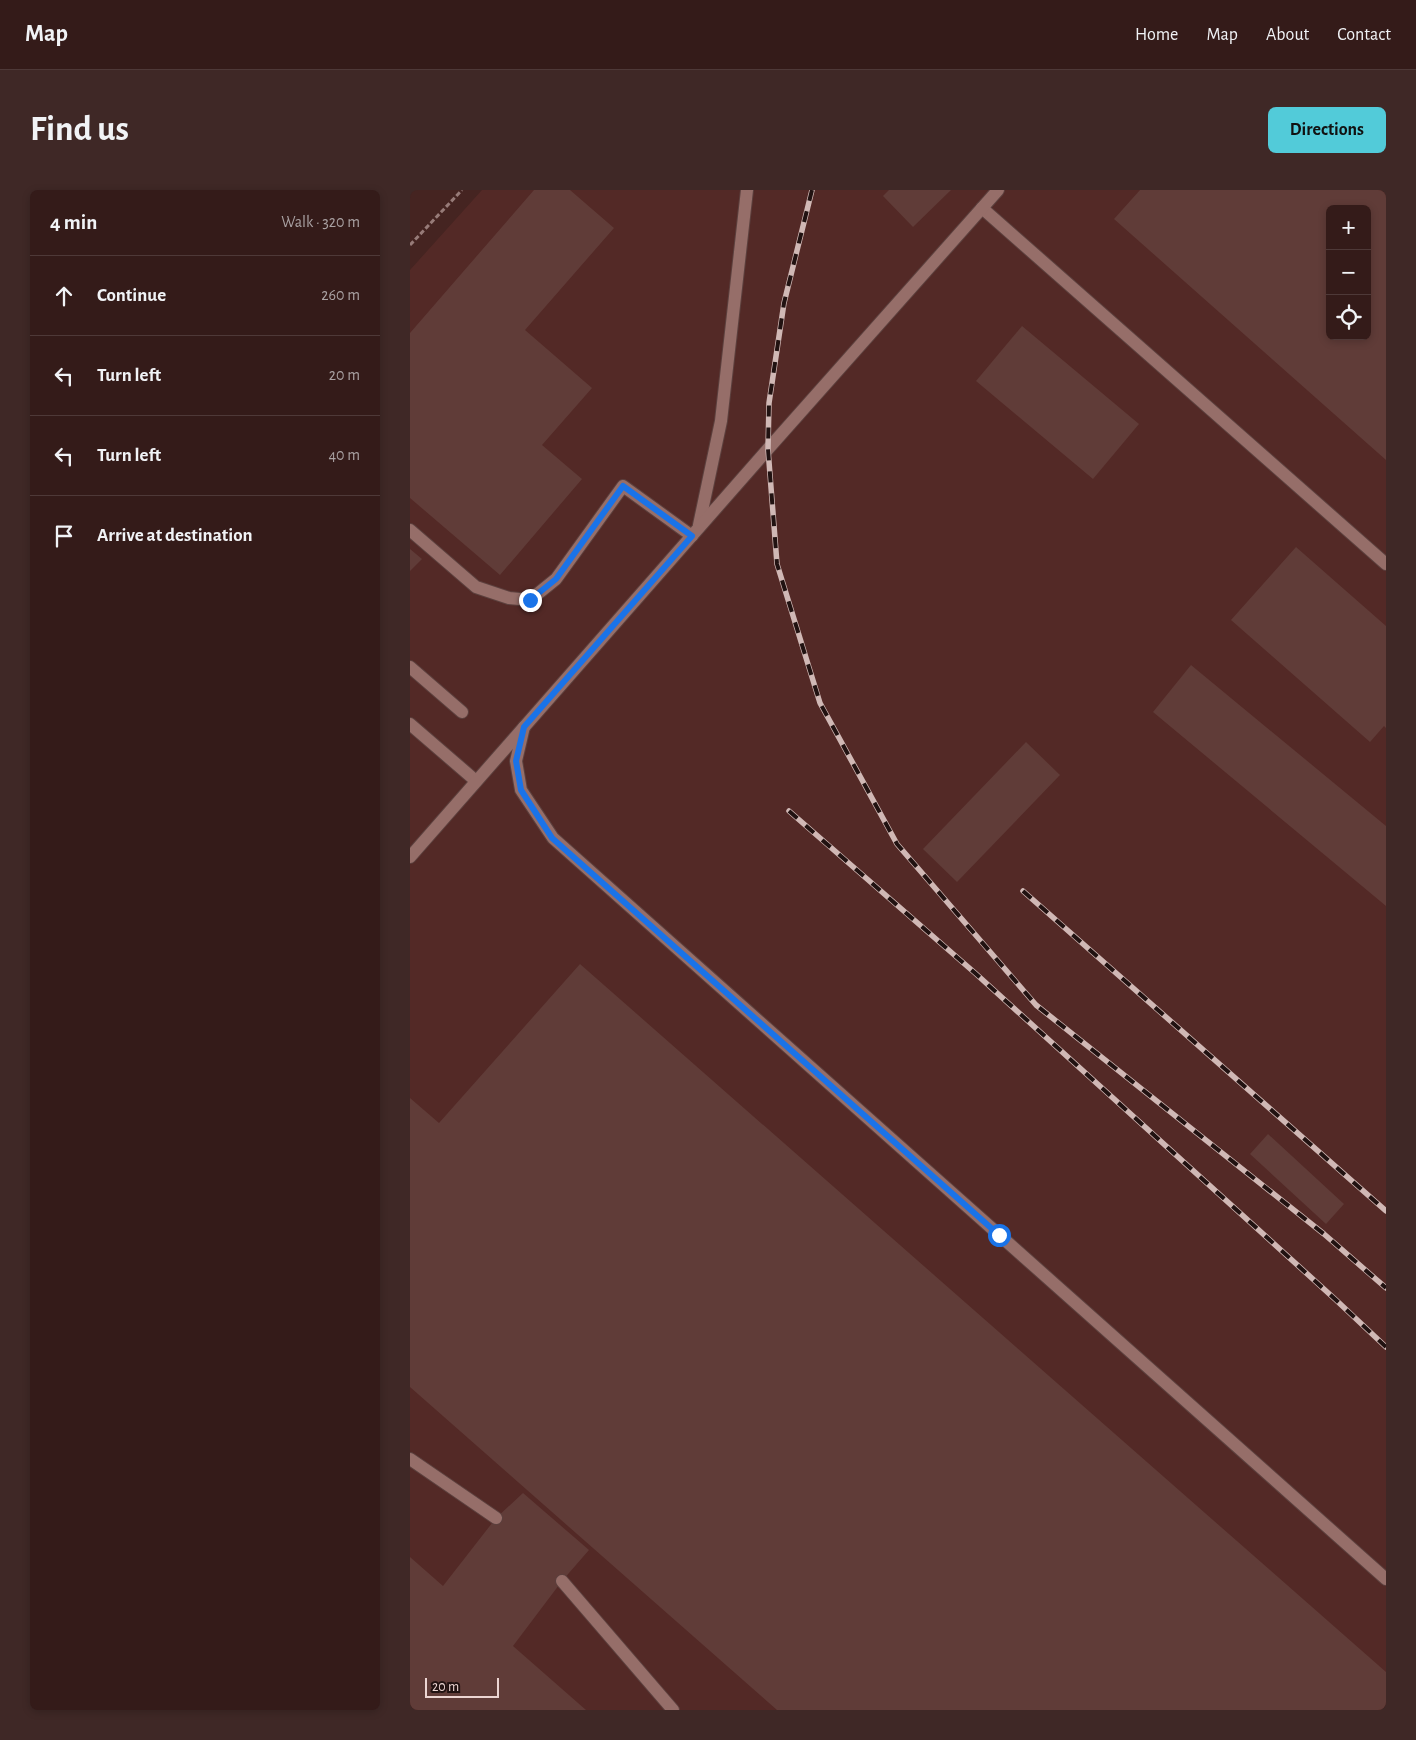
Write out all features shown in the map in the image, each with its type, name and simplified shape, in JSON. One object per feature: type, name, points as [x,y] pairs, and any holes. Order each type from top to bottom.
[{"type":"lane","points":[[695,532],[721,421],[747,190]]},
{"type":"lane","points":[[410,857],[998,190]]},
{"type":"lane","points":[[982,208],[1386,564]]},
{"type":"lane","points":[[410,530],[476,587],[509,598],[530,600],[556,579],[623,486],[695,532]]},
{"type":"lane","points":[[410,667],[462,712]]},
{"type":"lane","points":[[410,724],[476,781]]},
{"type":"lane","points":[[524,727],[516,761],[521,790],[552,838],[1386,1579]]},
{"type":"lane","points":[[410,1459],[496,1518]]},
{"type":"lane","points":[[562,1581],[673,1710]]},
{"type":"path","points":[[410,245],[462,190]]},
{"type":"shaded area","points":[[482,190],[1386,190],[1386,1710],[410,1710],[410,270]]},
{"type":"building","points":[[534,190],[570,190],[614,228],[525,330],[592,388],[542,445],[582,479],[500,575],[410,498],[410,333]]},
{"type":"building","points":[[889,190],[951,190],[913,227],[883,196]]},
{"type":"building","points":[[1140,190],[1386,190],[1386,460],[1114,219]]},
{"type":"building","points":[[1022,326],[1139,424],[1093,479],[976,381]]},
{"type":"building","points":[[1296,547],[1386,626],[1386,728],[1384,726],[1370,742],[1231,620]]},
{"type":"building","points":[[410,549],[422,559],[410,571]]},
{"type":"building","points":[[1191,665],[1386,826],[1386,906],[1153,712]]},
{"type":"building","points":[[1026,742],[1060,775],[957,882],[923,849]]},
{"type":"building","points":[[580,964],[1386,1672],[1386,1710],[777,1710],[410,1387],[410,1098],[439,1123]]},
{"type":"building","points":[[1268,1134],[1344,1204],[1326,1224],[1250,1154]]},
{"type":"building","points":[[523,1493],[589,1550],[562,1581],[513,1646],[586,1710],[410,1710],[410,1557],[443,1586],[496,1518]]},
{"type":"railway","points":[[812,190],[784,303],[769,403],[768,449],[777,564],[820,703],[897,844],[1036,1005],[1324,1234],[1386,1288]]},
{"type":"railway","points":[[789,811],[975,973],[1386,1347]]},
{"type":"railway","points":[[1023,891],[1386,1211]]},
{"type":"route","points":[[530,600],[556,579],[623,486],[692,536],[524,727],[516,761],[521,790],[552,838],[999,1235]]}]
